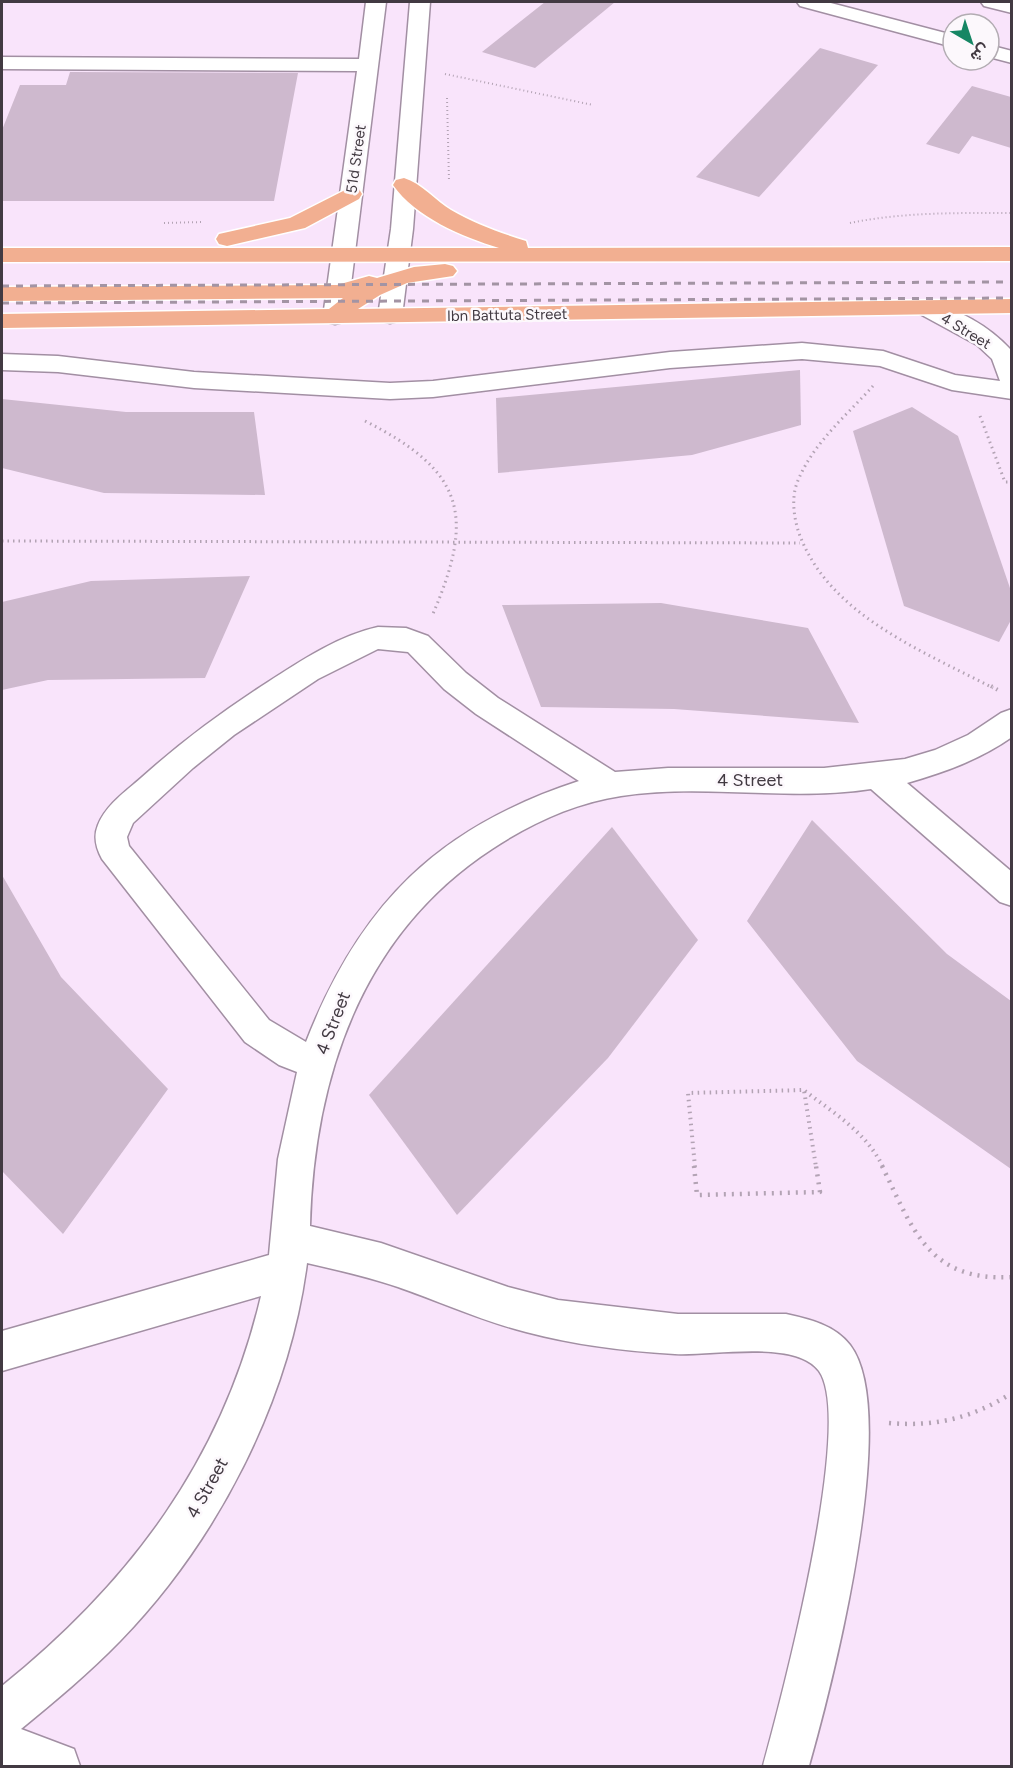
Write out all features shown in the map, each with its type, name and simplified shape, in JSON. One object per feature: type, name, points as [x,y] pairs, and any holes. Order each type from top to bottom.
[{"type":"main road","points":[[404,185],[451,220],[490,237],[555,254]]},
{"type":"main road","points":[[127,254],[276,229],[317,214],[351,194]]},
{"type":"main road","points":[[335,317],[350,301],[371,288],[396,279],[433,272],[733,267],[796,253]]},
{"type":"main road","points":[[2,294],[338,292],[375,280],[393,264],[396,254]]},
{"type":"main road","points":[[2,255],[1011,254]]},
{"type":"main road","name":"Ibn Battuta Street","points":[[2,321],[1011,306]]},
{"type":"street","name":"51d Street","points":[[335,317],[376,2]]},
{"type":"street","points":[[390,316],[396,279],[396,254],[402,229],[420,2]]},
{"type":"street","points":[[807,2],[941,38]]},
{"type":"street","points":[[991,2],[1011,7]]},
{"type":"street","points":[[2,63],[369,65]]},
{"type":"street","name":"4 Street","points":[[928,309],[1007,344],[1011,380]]},
{"type":"street","points":[[2,362],[58,364],[194,380],[390,391],[433,389],[660,361],[802,351],[875,358],[973,387],[1011,391]]},
{"type":"street","points":[[318,1061],[292,1054],[257,1031],[120,859],[113,849],[113,831],[122,814],[182,759],[223,727],[308,671],[364,641],[392,637],[417,644],[455,681],[487,706],[610,785]]},
{"type":"street","name":"4 Street","points":[[2,1715],[40,1686],[99,1634],[151,1576],[194,1515],[240,1429],[274,1329],[289,1254],[296,1165],[318,1061],[331,1019],[356,970],[398,910],[428,880],[460,854],[531,812],[610,785],[682,780],[800,781],[877,776],[948,758],[978,744],[1006,707]]},
{"type":"street","points":[[877,776],[1011,892]]},
{"type":"street","points":[[2,1351],[289,1254],[408,1271],[497,1304],[539,1316],[591,1326],[688,1335],[786,1334],[805,1336],[822,1345],[837,1358],[846,1376],[850,1418],[842,1505],[828,1595],[807,1689],[786,1767]]},
{"type":"street","points":[[2,1744],[57,1767]]},
{"type":"path","points":[[447,64],[447,75]]},
{"type":"path","points":[[415,67],[594,105]]},
{"type":"path","points":[[447,97],[451,220]]},
{"type":"path","points":[[844,224],[885,216],[928,213],[1011,213]]},
{"type":"path","points":[[879,379],[809,459],[796,484],[793,513],[800,543],[815,571],[839,597],[870,620],[1006,707]]},
{"type":"path","points":[[974,410],[980,414],[1005,482],[1011,482]]},
{"type":"path","points":[[357,418],[395,434],[439,470],[459,516],[458,542],[444,591],[417,644]]},
{"type":"path","points":[[2,541],[800,543]]},
{"type":"path","points":[[804,1090],[820,1192],[698,1195],[688,1093],[804,1090],[849,1125],[871,1147],[914,1232],[931,1250],[966,1274],[991,1278],[1011,1277]]},
{"type":"path","points":[[850,1418],[921,1427],[943,1425],[985,1410],[1011,1393]]},
{"type":"building","points":[[545,2],[615,2],[535,68],[482,52]]},
{"type":"building","points":[[820,48],[878,65],[759,197],[696,177]]},
{"type":"building","points":[[70,72],[298,73],[274,201],[2,201],[2,130],[20,85],[66,85]]},
{"type":"building","points":[[972,86],[1011,97],[1011,148],[972,136],[959,154],[926,144]]},
{"type":"building","points":[[800,370],[801,425],[692,455],[498,473],[496,398]]},
{"type":"building","points":[[2,399],[126,412],[254,412],[265,495],[104,493],[2,468]]},
{"type":"building","points":[[912,407],[958,436],[1011,591],[1011,620],[999,642],[904,606],[853,431]]},
{"type":"building","points":[[250,576],[205,678],[48,680],[2,690],[2,602],[91,581]]},
{"type":"building","points":[[661,603],[808,628],[859,723],[674,709],[541,707],[502,605]]},
{"type":"building","points":[[812,820],[947,954],[1011,1001],[1011,1169],[857,1061],[747,921]]},
{"type":"building","points":[[612,827],[698,940],[608,1058],[457,1215],[369,1095]]},
{"type":"building","points":[[2,875],[61,977],[168,1089],[63,1234],[2,1171]]},
{"type":"railway","points":[[2,286],[1012,282]]},
{"type":"railway","points":[[2,303],[1012,298]]}]
